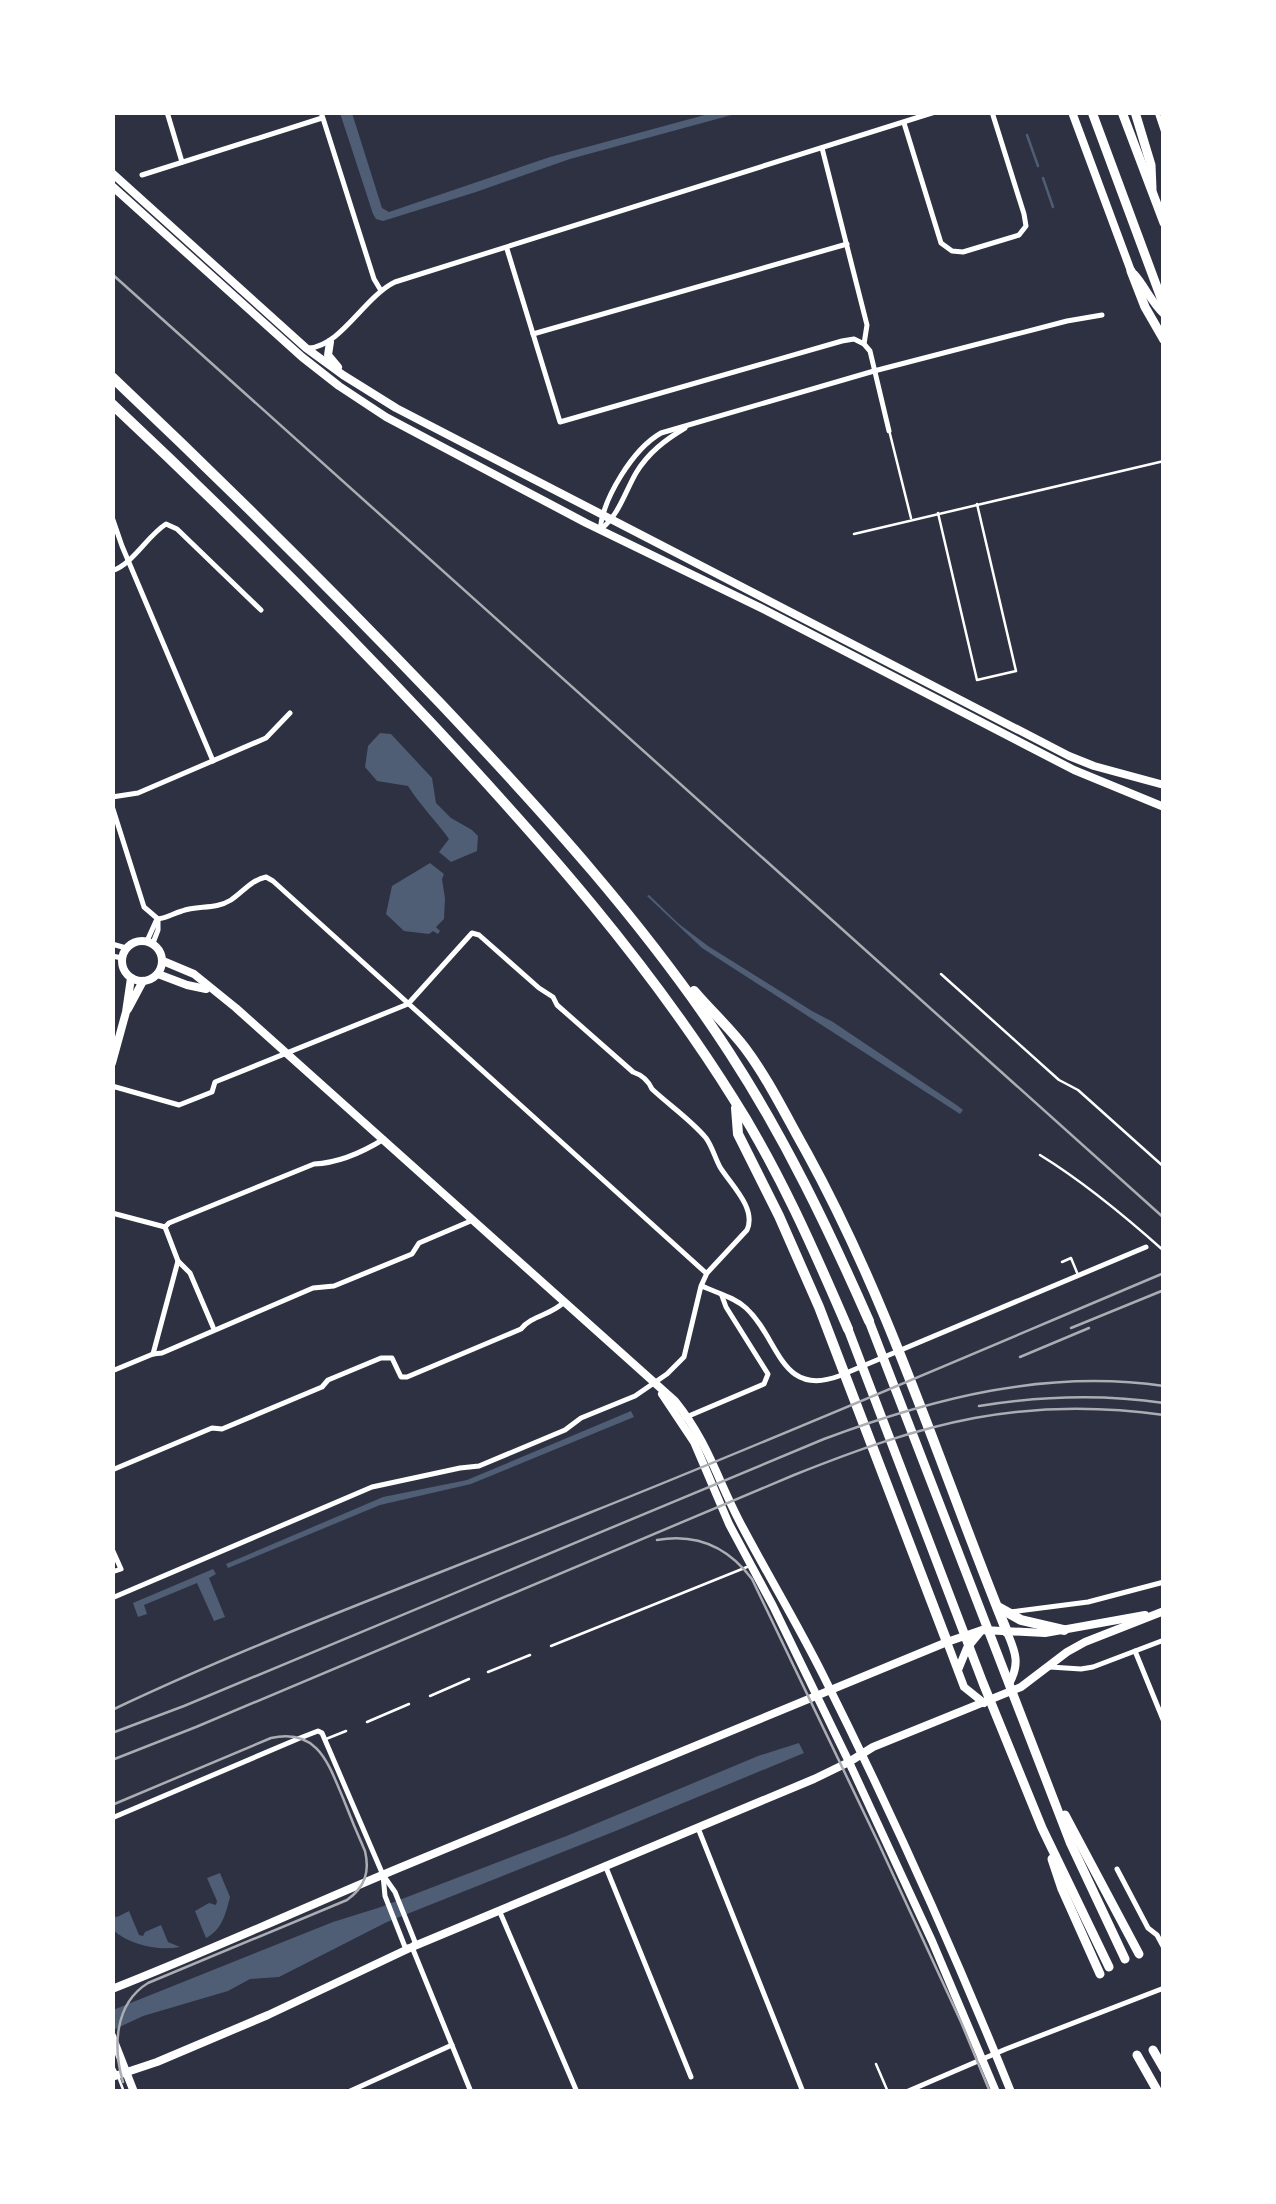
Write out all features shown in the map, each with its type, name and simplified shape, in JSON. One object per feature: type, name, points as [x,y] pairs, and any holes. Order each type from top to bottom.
[{"type":"highway","points":[[112,377],[273,532],[474,740],[744,1047],[826,1188],[895,1339],[1000,1614],[1003,1632]]},
{"type":"highway","points":[[112,404],[360,649],[601,912],[646,970],[736,1102],[792,1205],[848,1328]]},
{"type":"highway","points":[[657,950],[728,1051],[776,1129],[827,1227],[869,1321]]},
{"type":"highway","points":[[736,1102],[738,1134],[824,1319],[951,1641]]},
{"type":"highway","points":[[1000,1614],[1064,1630]]},
{"type":"main road","points":[[1072,112],[1145,307],[1164,340]]},
{"type":"main road","points":[[1092,112],[1164,306]]},
{"type":"main road","points":[[1122,112],[1164,223]]},
{"type":"main road","points":[[1135,112],[1151,165],[1152,192]]},
{"type":"main road","points":[[112,173],[304,353],[418,421],[1075,759],[1164,786]]},
{"type":"main road","points":[[112,186],[355,397],[404,428],[1074,770],[1164,807]]},
{"type":"main road","points":[[1131,270],[1164,314]]},
{"type":"main road","points":[[1154,278],[1164,288]]},
{"type":"main road","points":[[330,342],[328,355],[343,375]]},
{"type":"main road","points":[[126,1012],[143,981],[158,974],[163,960],[160,950],[150,942],[134,942],[117,957],[132,978],[143,981]]},
{"type":"main road","points":[[163,960],[194,974],[287,1052],[654,1382],[696,1428],[741,1526],[861,1754],[959,1967],[1011,2092]]},
{"type":"main road","points":[[158,974],[211,990]]},
{"type":"main road","points":[[112,1063],[132,978]]},
{"type":"main road","points":[[869,1321],[1070,1842],[1124,1958]]},
{"type":"main road","points":[[848,1328],[1042,1828],[1109,1967]]},
{"type":"main road","points":[[684,1418],[729,1524],[774,1606],[932,1941],[996,2092]]},
{"type":"main road","points":[[112,1989],[951,1641],[982,1630],[1064,1630],[1161,1611]]},
{"type":"main road","points":[[119,2075],[268,2015],[412,1947],[698,1828],[849,1762],[878,1745],[1021,1688],[1085,1642],[1161,1611]]},
{"type":"main road","points":[[958,1670],[982,1630]]},
{"type":"main road","points":[[1003,1632],[1017,1658],[1016,1673],[1003,1695]]},
{"type":"main road","points":[[951,1641],[964,1687],[981,1702]]},
{"type":"main road","points":[[1049,1786],[1140,1954]]},
{"type":"main road","points":[[1042,1828],[1062,1889],[1100,1974]]},
{"type":"main road","points":[[112,2036],[119,2075],[134,2092]]},
{"type":"main road","points":[[1153,2050],[1164,2070]]},
{"type":"main road","points":[[1137,2054],[1158,2092]]},
{"type":"street","points":[[166,112],[182,162]]},
{"type":"street","points":[[304,353],[330,342],[381,290],[395,282],[935,112]]},
{"type":"street","points":[[904,122],[943,245],[963,252],[1025,229],[1024,214],[992,112]]},
{"type":"street","points":[[1157,112],[1164,133]]},
{"type":"street","points":[[142,176],[321,115],[374,279],[381,290]]},
{"type":"street","points":[[822,148],[867,325],[864,344]]},
{"type":"street","points":[[533,334],[846,244]]},
{"type":"street","points":[[506,248],[560,422],[854,340],[870,350],[889,431]]},
{"type":"street","points":[[600,530],[602,516],[629,464],[661,433],[874,370],[1102,315]]},
{"type":"street","points":[[600,530],[612,521],[648,456],[692,424]]},
{"type":"street","points":[[112,517],[213,761]]},
{"type":"street","points":[[112,571],[124,566],[166,524],[177,529],[261,610]]},
{"type":"street","points":[[112,798],[138,793],[266,738],[290,713]]},
{"type":"street","points":[[112,806],[144,907],[158,919],[185,910],[215,907],[257,878],[266,877],[707,1273]]},
{"type":"street","points":[[150,942],[158,930],[158,919]]},
{"type":"street","points":[[112,1086],[179,1106],[212,1092],[215,1082],[408,1004],[472,933],[480,935],[545,990],[707,1139],[750,1222],[707,1273],[684,1357],[668,1374],[635,1396],[478,1466],[372,1487],[112,1598]]},
{"type":"street","points":[[112,944],[126,948]]},
{"type":"street","points":[[165,1228],[169,1223],[314,1164],[331,1164],[384,1139]]},
{"type":"street","points":[[112,1213],[165,1228]]},
{"type":"street","points":[[112,1371],[313,1288],[334,1286],[412,1254],[419,1243],[474,1220]]},
{"type":"street","points":[[165,1228],[214,1328]]},
{"type":"street","points":[[701,1286],[747,1308],[786,1366],[797,1376],[816,1382],[839,1376],[1146,1247]]},
{"type":"street","points":[[152,1354],[178,1261]]},
{"type":"street","points":[[684,1418],[764,1384],[768,1374],[722,1295]]},
{"type":"street","points":[[112,1470],[212,1428],[222,1430],[381,1358],[392,1358],[401,1377],[407,1377],[521,1329],[525,1323],[558,1310],[565,1302]]},
{"type":"street","points":[[112,1549],[120,1568],[112,1572]]},
{"type":"street","points":[[982,1630],[1000,1614],[1088,1602],[1164,1582]]},
{"type":"street","points":[[1047,1667],[1081,1669],[1164,1640]]},
{"type":"street","points":[[1134,1650],[1164,1722]]},
{"type":"street","points":[[112,1818],[308,1734],[322,1732],[384,1875],[396,1892],[415,1942],[412,1947]]},
{"type":"street","points":[[698,1828],[803,2092]]},
{"type":"street","points":[[606,1866],[690,2077]]},
{"type":"street","points":[[1116,1870],[1148,1928],[1164,1948]]},
{"type":"street","points":[[384,1875],[385,1896],[405,1946],[412,1947]]},
{"type":"street","points":[[499,1910],[578,2092]]},
{"type":"street","points":[[412,1947],[471,2092]]},
{"type":"street","points":[[906,2092],[1164,1988]]},
{"type":"street","points":[[348,2092],[452,2046]]},
{"type":"lane","points":[[889,431],[912,520]]},
{"type":"lane","points":[[854,534],[1164,460]]},
{"type":"lane","points":[[938,513],[977,680],[1016,671],[977,504]]},
{"type":"lane","points":[[941,974],[1164,1167]]},
{"type":"lane","points":[[1040,1155],[1116,1210],[1164,1251]]},
{"type":"lane","points":[[1146,1247],[1155,1244]]},
{"type":"lane","points":[[1062,1262],[1071,1258],[1079,1276]]},
{"type":"lane","points":[[551,1646],[763,1562]]},
{"type":"lane","points":[[488,1672],[530,1655]]},
{"type":"lane","points":[[430,1696],[469,1680]]},
{"type":"lane","points":[[367,1722],[408,1704]]},
{"type":"lane","points":[[326,1739],[346,1730]]},
{"type":"lane","points":[[112,2064],[124,2092]]},
{"type":"lane","points":[[876,2064],[888,2092]]},
{"type":"water","points":[[340,113],[352,113],[382,208],[389,212],[550,157],[712,113],[739,113],[570,159],[383,221],[373,214]]},
{"type":"water","points":[[380,733],[391,734],[432,778],[436,803],[478,836],[477,851],[451,862],[439,852],[449,839],[408,786],[377,781],[365,767],[368,746]]},
{"type":"water","points":[[430,863],[444,874],[444,919],[436,927],[440,931],[404,931],[386,914],[392,886]]},
{"type":"water","points":[[649,895],[708,946],[833,1022],[963,1110],[960,1114],[702,948]]},
{"type":"water","points":[[631,1411],[634,1417],[471,1484],[380,1505],[228,1568],[226,1564],[383,1497],[467,1480]]},
{"type":"water","points":[[213,1569],[216,1574],[209,1578],[225,1617],[214,1621],[197,1583],[144,1605],[147,1614],[138,1617],[133,1603]]},
{"type":"water","points":[[799,1743],[804,1753],[387,1922],[279,1977],[250,1979],[228,1991],[143,2016],[113,2030],[113,2010]]},
{"type":"water","points":[[220,1873],[230,1897],[220,1926],[206,1938],[195,1911],[209,1903],[216,1905],[207,1878]]},
{"type":"water","points":[[129,1911],[139,1935],[161,1925],[168,1942],[180,1947],[144,1946],[127,1940],[113,1930],[114,1916]]},
{"type":"waterway","points":[[1027,135],[1038,166]]},
{"type":"waterway","points":[[1043,178],[1053,207]]},
{"type":"tram line","points":[[112,1760],[794,1475],[887,1441],[974,1418],[1019,1411],[1113,1410],[1164,1415]]},
{"type":"tram line","points":[[657,1540],[685,1539],[710,1545],[733,1558],[752,1579],[878,1842],[990,2092]]},
{"type":"tram line","points":[[112,1805],[271,1738],[300,1738],[319,1751],[332,1772],[365,1851],[367,1866],[362,1884],[347,1900],[148,1983],[137,1992],[128,2003],[119,2028],[123,2082]]},
{"type":"railway","points":[[112,274],[1164,1218]]},
{"type":"railway","points":[[112,1710],[290,1632],[733,1454],[1164,1273]]},
{"type":"railway","points":[[1071,1328],[1164,1290]]},
{"type":"railway","points":[[1020,1357],[1089,1328]]},
{"type":"railway","points":[[112,1733],[865,1424],[949,1400],[1033,1384],[1076,1381],[1164,1386]]},
{"type":"railway","points":[[979,1406],[1071,1397],[1164,1403]]}]
